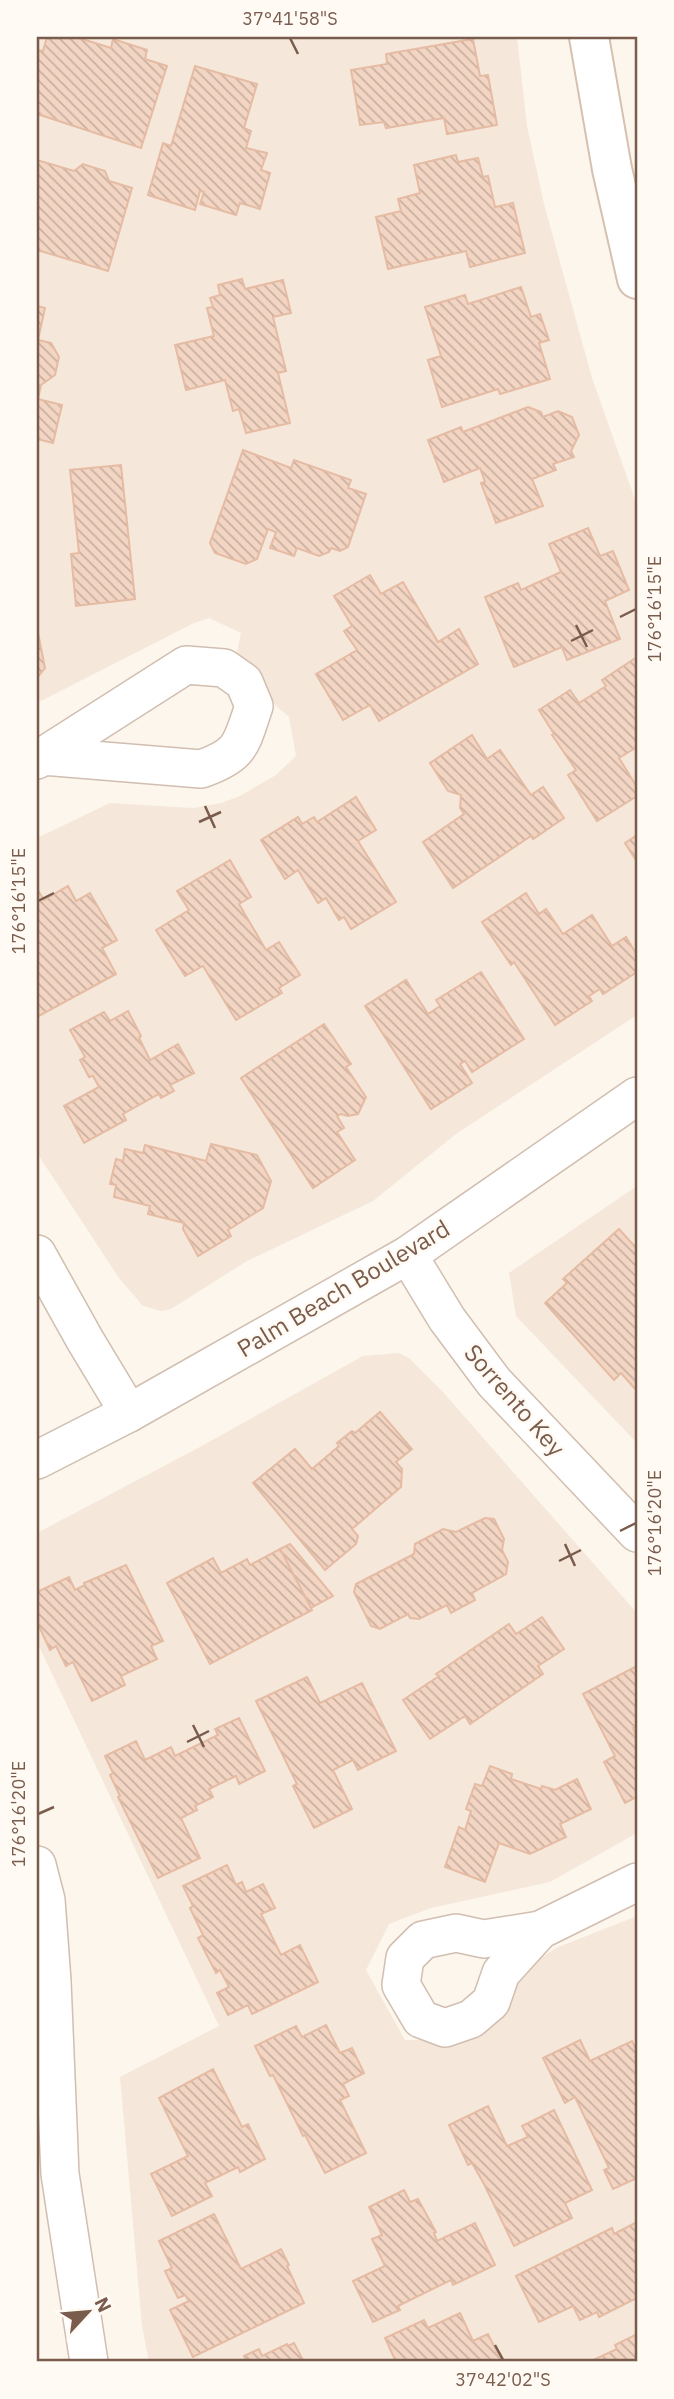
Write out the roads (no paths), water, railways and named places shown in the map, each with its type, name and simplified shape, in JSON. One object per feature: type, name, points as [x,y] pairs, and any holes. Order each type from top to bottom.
[{"type":"street","points":[[589,37],[612,169],[637,279]]},
{"type":"street","points":[[186,665],[224,668],[244,682],[254,706],[242,744],[224,761],[201,769],[40,758],[186,665]]},
{"type":"street","name":"Palm Beach Boulevard","points":[[37,1460],[130,1413],[408,1255],[637,1096]]},
{"type":"street","points":[[37,1254],[130,1413]]},
{"type":"street","name":"Sorrento Key","points":[[408,1255],[447,1319],[494,1382],[637,1533]]},
{"type":"street","points":[[37,1865],[46,1900],[60,2174],[89,2362]]},
{"type":"street","points":[[540,1930],[637,1882]]}]
